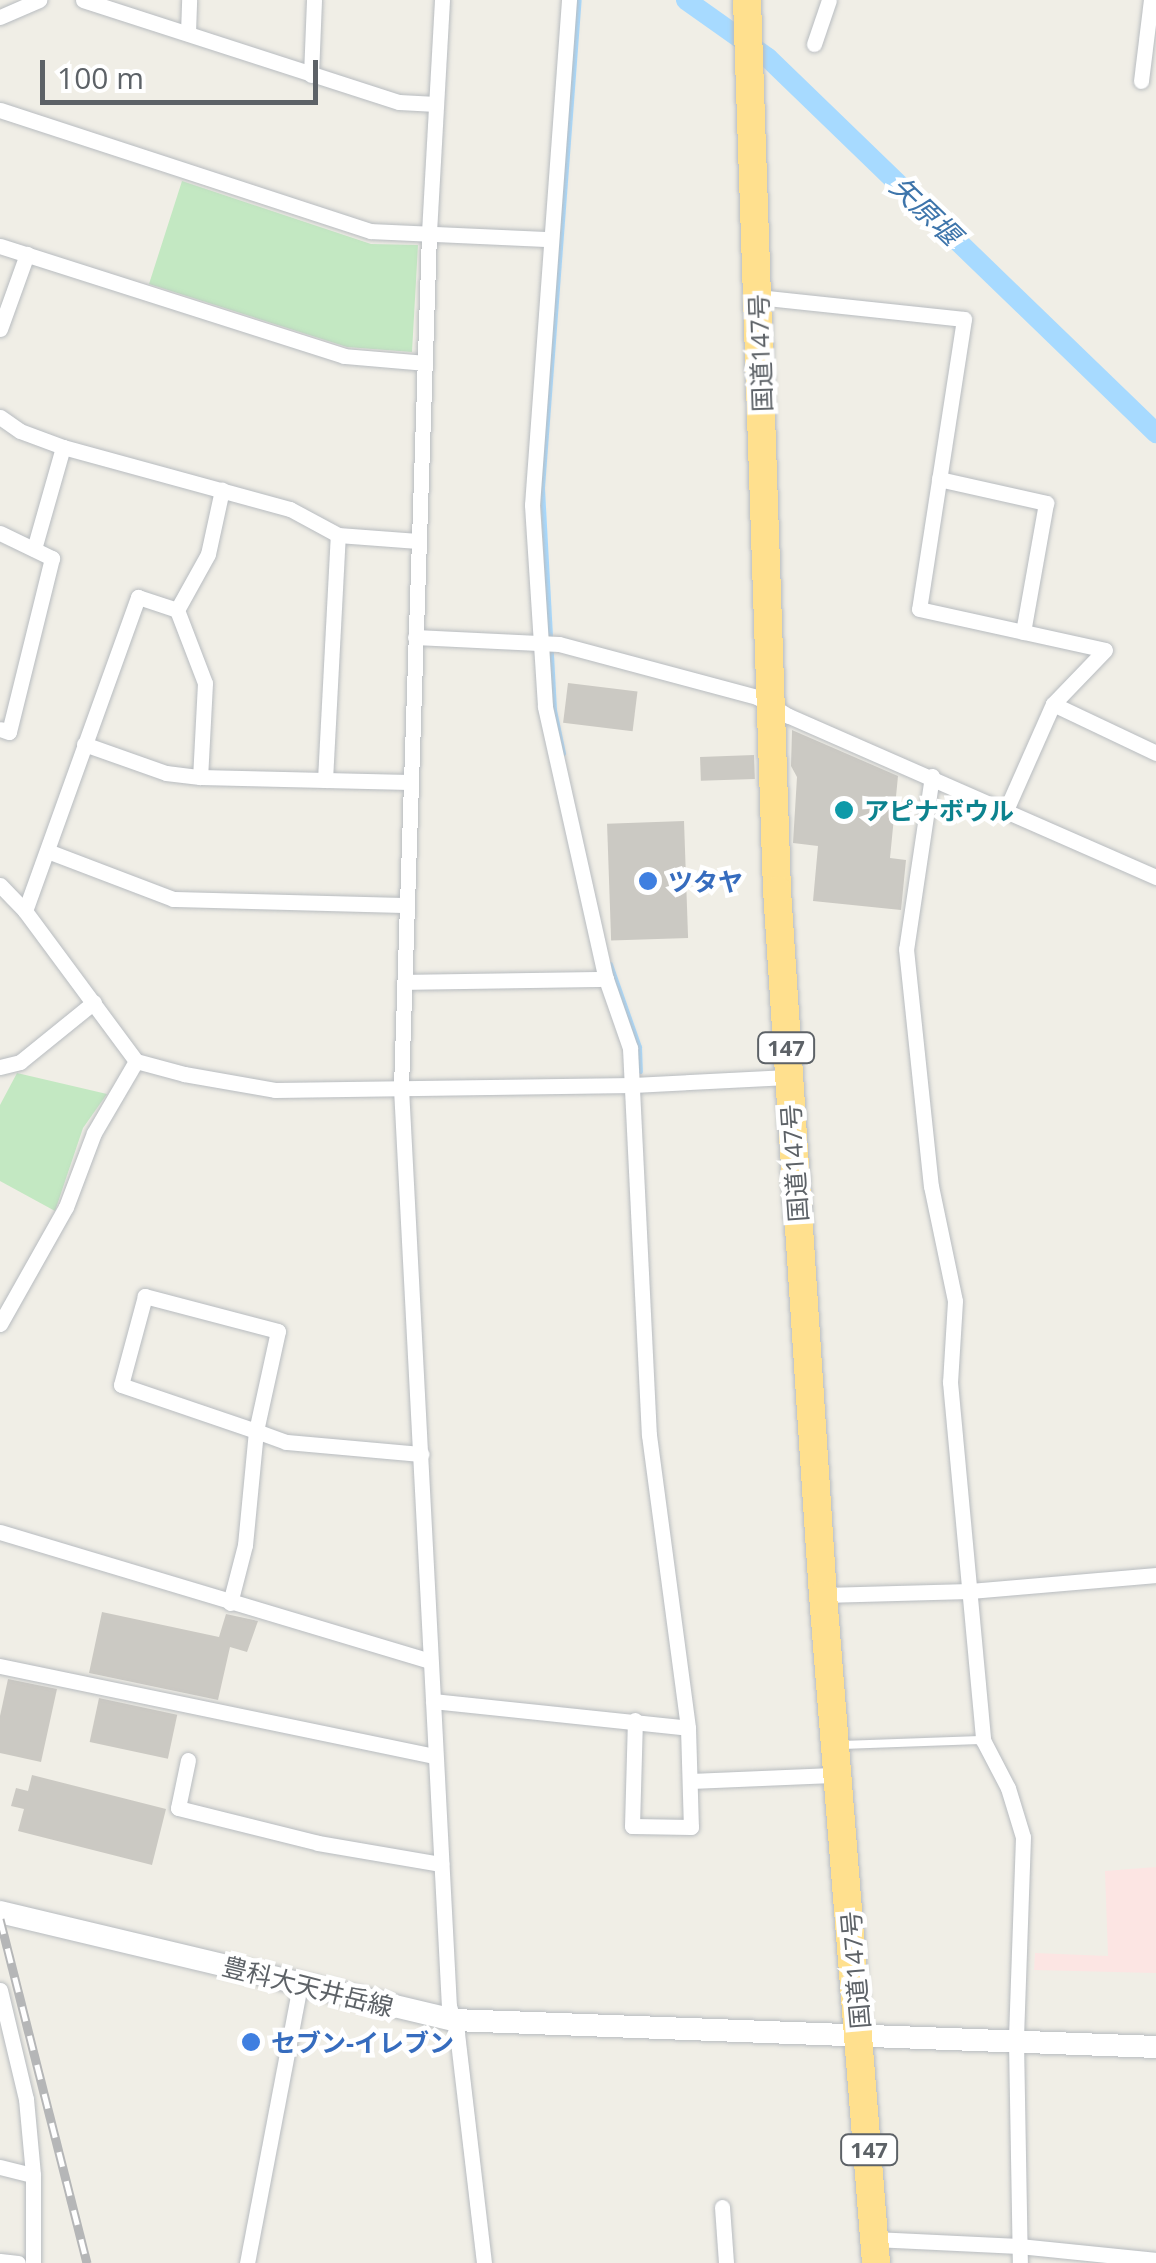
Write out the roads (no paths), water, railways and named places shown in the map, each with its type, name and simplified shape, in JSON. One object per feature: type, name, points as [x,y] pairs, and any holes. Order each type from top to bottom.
[{"type":"highway","name":"国道147号","points":[[747,0],[788,1077],[822,1594],[861,2037],[875,2251]]},
{"type":"main road","name":"豊科大天井岳線","points":[[0,1912],[454,2020],[1156,2047]]},
{"type":"street","points":[[0,16],[39,0]]},
{"type":"street","points":[[84,0],[311,76],[399,102],[436,104]]},
{"type":"street","points":[[188,33],[189,0]]},
{"type":"street","points":[[311,76],[314,0]]},
{"type":"street","points":[[442,0],[429,234],[401,1088],[449,2006],[454,2020],[484,2263]]},
{"type":"street","points":[[568,0],[532,505],[546,707],[606,979],[630,1048],[649,1436],[688,1728],[691,1827],[632,1826],[634,1720]]},
{"type":"street","points":[[814,44],[829,0]]},
{"type":"street","points":[[1141,81],[1151,0]]},
{"type":"street","points":[[0,110],[371,231],[549,239]]},
{"type":"street","points":[[0,246],[344,356],[426,363]]},
{"type":"street","points":[[0,329],[27,254]]},
{"type":"street","points":[[758,297],[964,319],[919,610],[1105,650],[1053,704],[1008,808]]},
{"type":"street","points":[[0,417],[20,431],[64,447],[290,509],[338,535],[418,541]]},
{"type":"street","points":[[34,549],[64,447]]},
{"type":"street","points":[[939,480],[1046,503],[1024,632]]},
{"type":"street","points":[[200,777],[204,683],[177,610],[208,554],[222,490]]},
{"type":"street","points":[[0,534],[52,558],[9,732],[0,729]]},
{"type":"street","points":[[325,780],[338,535]]},
{"type":"street","points":[[25,911],[50,852],[84,744],[138,597],[177,610]]},
{"type":"street","points":[[415,637],[544,643],[757,697],[1156,877]]},
{"type":"street","points":[[1053,704],[1156,754]]},
{"type":"street","points":[[84,744],[143,766],[200,777],[409,782]]},
{"type":"street","points":[[932,776],[906,949],[931,1186],[955,1302],[950,1382],[983,1740],[1008,1788],[1023,1837],[1016,2041],[1020,2263]]},
{"type":"street","points":[[50,852],[173,900],[405,905]]},
{"type":"street","points":[[0,884],[25,911],[136,1061],[275,1090],[632,1085],[788,1077]]},
{"type":"street","points":[[405,982],[606,979]]},
{"type":"street","points":[[0,1067],[20,1062],[94,1002]]},
{"type":"street","points":[[0,1324],[15,1294],[24,1288],[57,1224],[94,1133],[136,1061]]},
{"type":"street","points":[[0,1283],[15,1294]]},
{"type":"street","points":[[230,1603],[245,1545],[256,1430],[278,1331],[145,1296],[122,1385],[256,1430],[286,1442],[421,1454]]},
{"type":"street","points":[[0,1532],[430,1661]]},
{"type":"street","points":[[822,1594],[970,1591],[1156,1576]]},
{"type":"street","points":[[0,1666],[435,1756]]},
{"type":"street","points":[[433,1701],[688,1728]]},
{"type":"street","points":[[188,1760],[178,1808],[318,1843],[441,1864]]},
{"type":"street","points":[[692,1781],[836,1775]]},
{"type":"street","points":[[247,2263],[300,1984]]},
{"type":"street","points":[[0,1990],[26,2098],[34,2175],[33,2263]]},
{"type":"street","points":[[0,2167],[34,2175]]},
{"type":"street","points":[[722,2208],[726,2263]]},
{"type":"street","points":[[875,2251],[1018,2246],[1156,2260]]},
{"type":"street","points":[[0,2261],[18,2263]]},
{"type":"lane","points":[[835,1745],[983,1740]]},
{"type":"waterway","points":[[563,753],[554,710],[542,487],[579,0]]},
{"type":"waterway","name":"矢原堰","points":[[686,0],[768,58],[1156,433]]},
{"type":"waterway","points":[[610,964],[639,1047],[640,1071]]},
{"type":"railway","points":[[0,1919],[87,2263]]},
{"type":"place","name":"アピナボウル","points":[[844,810]]},
{"type":"place","name":"ツタヤ","points":[[648,881]]},
{"type":"place","name":"セブン-イレブン","points":[[251,2042]]}]
